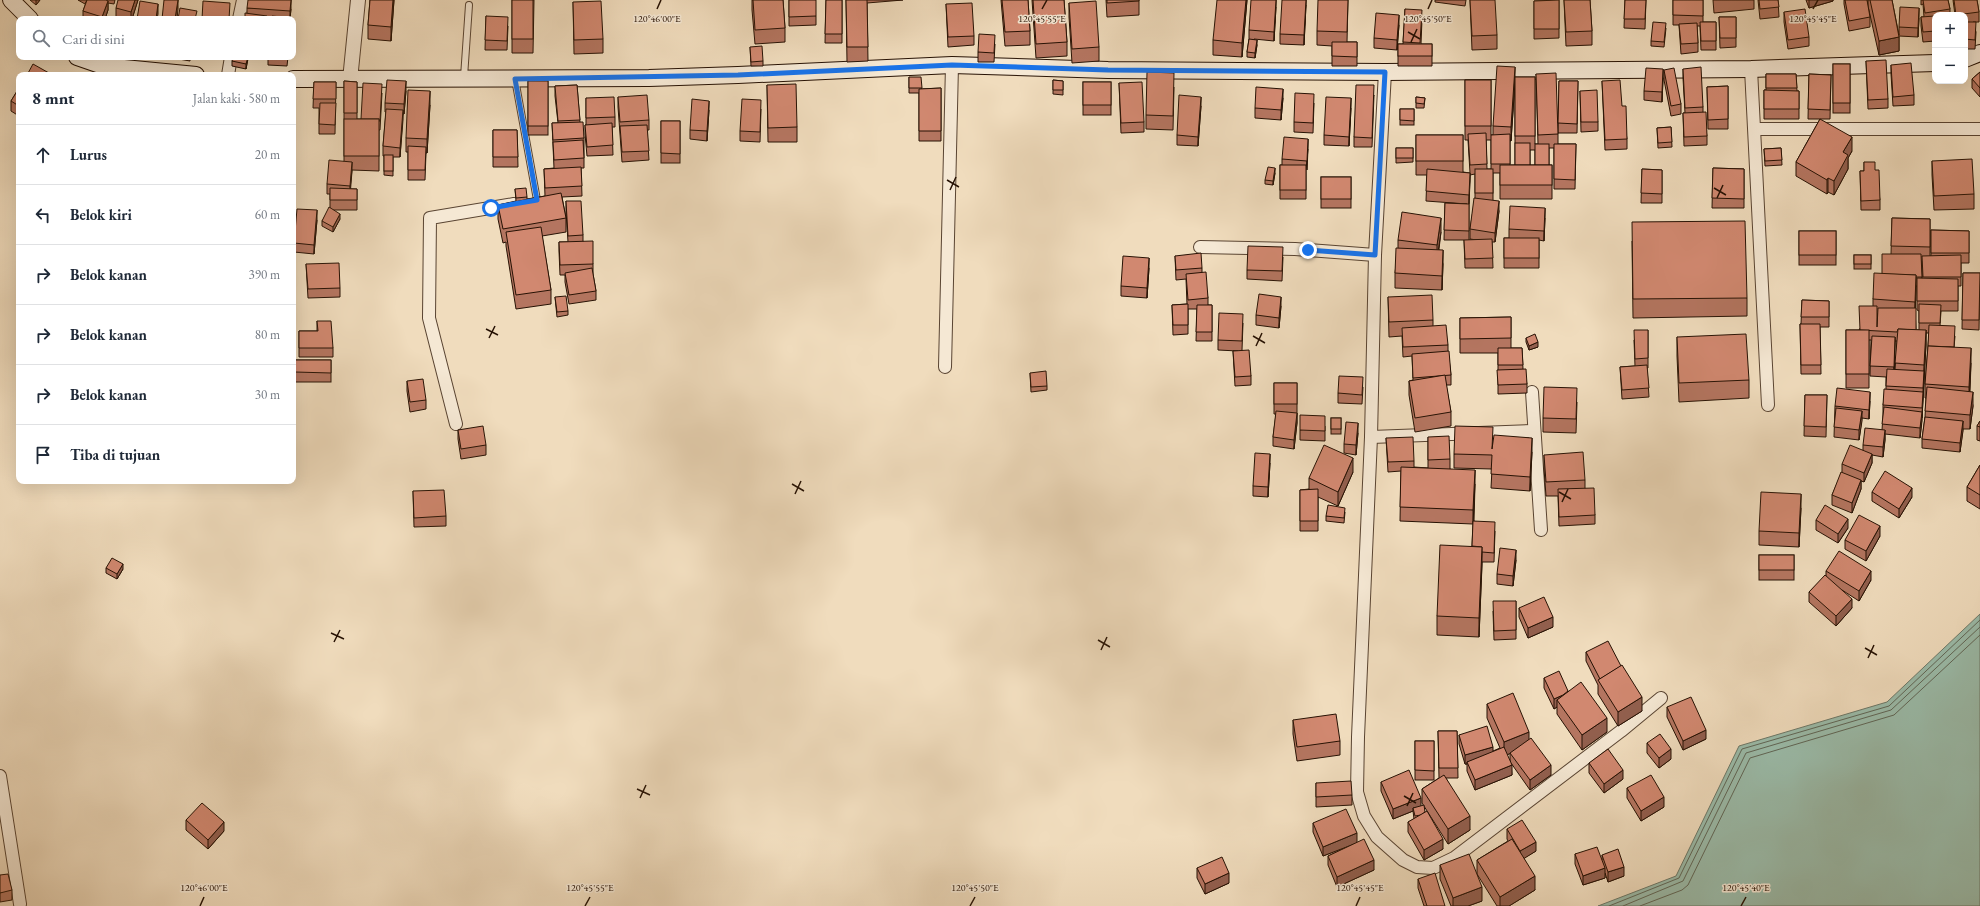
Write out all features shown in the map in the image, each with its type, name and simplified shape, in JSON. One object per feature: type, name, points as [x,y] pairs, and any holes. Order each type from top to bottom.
[{"type":"main road","points":[[11,0],[27,16]]},
{"type":"main road","points":[[1968,58],[1980,53]]},
{"type":"main road","points":[[86,60],[103,66],[165,72]]},
{"type":"main road","points":[[296,79],[515,79],[738,75],[952,65],[1108,70],[1385,72],[1751,69],[1932,63]]},
{"type":"street","points":[[239,16],[242,0]]},
{"type":"street","points":[[350,80],[358,0]]},
{"type":"street","points":[[228,72],[230,60]]},
{"type":"street","points":[[945,367],[952,65]]},
{"type":"street","points":[[1751,69],[1768,405]]},
{"type":"street","points":[[1385,72],[1375,255],[1371,437],[1358,737],[1357,792],[1364,816],[1377,837],[1395,854],[1417,867],[1433,868],[1454,858],[1661,698]]},
{"type":"street","points":[[1755,129],[1980,129]]},
{"type":"street","points":[[456,424],[429,318],[430,218],[537,200]]},
{"type":"street","points":[[1200,247],[1295,249],[1375,255]]},
{"type":"street","points":[[1532,392],[1541,530]]},
{"type":"street","points":[[1371,437],[1534,431]]},
{"type":"street","points":[[0,776],[20,904]]},
{"type":"lane","points":[[464,79],[469,5]]},
{"type":"lane","points":[[515,79],[537,200]]},
{"type":"water","points":[[1980,614],[1980,906],[1598,906],[1676,876],[1739,746],[1887,702]]},
{"type":"building","points":[[87,0],[108,1],[102,16],[83,11]]},
{"type":"building","points":[[118,0],[135,0],[131,12],[116,8]]},
{"type":"building","points":[[164,0],[178,0],[175,16],[162,16]]},
{"type":"building","points":[[248,0],[291,0],[290,11],[247,8]]},
{"type":"building","points":[[370,0],[393,0],[391,27],[368,25]]},
{"type":"building","points":[[512,0],[533,0],[533,39],[512,39]]},
{"type":"building","points":[[753,0],[783,0],[785,28],[755,30]]},
{"type":"building","points":[[789,0],[816,0],[816,16],[789,17]]},
{"type":"building","points":[[826,0],[842,0],[842,34],[825,34]]},
{"type":"building","points":[[846,0],[867,0],[868,47],[847,47]]},
{"type":"building","points":[[1002,0],[1028,0],[1030,31],[1005,32]]},
{"type":"building","points":[[1033,0],[1064,0],[1067,42],[1036,44]]},
{"type":"building","points":[[1107,0],[1139,0],[1139,1],[1107,3]]},
{"type":"building","points":[[1217,0],[1246,0],[1242,43],[1213,40]]},
{"type":"building","points":[[1251,0],[1276,0],[1274,32],[1249,30]]},
{"type":"building","points":[[1282,0],[1306,0],[1304,35],[1280,34]]},
{"type":"building","points":[[1318,0],[1348,0],[1347,32],[1317,31]]},
{"type":"building","points":[[1470,0],[1495,0],[1497,35],[1472,36]]},
{"type":"building","points":[[1559,0],[1559,29],[1534,29],[1534,1]]},
{"type":"building","points":[[1564,0],[1590,0],[1592,31],[1566,32]]},
{"type":"building","points":[[1625,0],[1646,0],[1645,19],[1624,19]]},
{"type":"building","points":[[1673,0],[1703,0],[1703,16],[1673,15]]},
{"type":"building","points":[[1759,0],[1778,0],[1779,7],[1760,9]]},
{"type":"building","points":[[1845,0],[1867,0],[1870,17],[1849,21]]},
{"type":"building","points":[[1870,0],[1892,0],[1899,37],[1879,41]]},
{"type":"building","points":[[1923,0],[1948,0],[1950,9],[1925,13]]},
{"type":"building","points":[[1954,0],[1977,0],[1979,12],[1968,13],[1968,12],[1956,12]]},
{"type":"building","points":[[140,1],[158,4],[156,16],[138,16]]},
{"type":"building","points":[[203,1],[230,3],[229,16],[202,16]]},
{"type":"building","points":[[601,1],[603,39],[574,40],[573,2]]},
{"type":"building","points":[[1096,1],[1099,47],[1072,49],[1069,3]]},
{"type":"building","points":[[972,3],[974,36],[948,37],[946,4]]},
{"type":"building","points":[[1900,7],[1919,8],[1918,28],[1899,27]]},
{"type":"building","points":[[180,8],[197,11],[196,16],[179,16]]},
{"type":"building","points":[[1405,9],[1422,10],[1420,43],[1403,42]]},
{"type":"building","points":[[1805,9],[1809,37],[1788,40],[1784,12]]},
{"type":"building","points":[[245,13],[267,16],[245,16]]},
{"type":"building","points":[[1376,13],[1399,15],[1397,40],[1374,38]]},
{"type":"building","points":[[486,16],[508,17],[507,41],[485,40]]},
{"type":"building","points":[[1932,16],[1932,31],[1923,32],[1921,17]]},
{"type":"building","points":[[1719,17],[1736,17],[1736,38],[1720,38]]},
{"type":"building","points":[[1653,22],[1666,23],[1664,42],[1651,41]]},
{"type":"building","points":[[1700,22],[1716,22],[1716,41],[1701,41]]},
{"type":"building","points":[[1968,22],[1976,22],[1975,40],[1968,39]]},
{"type":"building","points":[[1697,23],[1698,43],[1681,44],[1679,24]]},
{"type":"building","points":[[979,34],[995,35],[994,53],[978,52]]},
{"type":"building","points":[[1249,39],[1257,40],[1255,53],[1247,52]]},
{"type":"building","points":[[1332,42],[1357,42],[1357,57],[1332,56]]},
{"type":"building","points":[[1398,44],[1432,44],[1432,56],[1398,56]]},
{"type":"building","points":[[762,46],[763,61],[751,62],[750,47]]},
{"type":"building","points":[[232,60],[247,60],[246,64]]},
{"type":"building","points":[[1886,60],[1888,99],[1868,100],[1866,61]]},
{"type":"building","points":[[1911,63],[1914,95],[1893,97],[1891,65]]},
{"type":"building","points":[[33,64],[47,72],[29,72]]},
{"type":"building","points":[[1833,64],[1850,64],[1850,103],[1833,103]]},
{"type":"building","points":[[1497,66],[1515,67],[1511,127],[1493,126]]},
{"type":"building","points":[[1701,67],[1703,107],[1685,108],[1683,69]]},
{"type":"building","points":[[1646,68],[1663,69],[1662,92],[1644,91]]},
{"type":"building","points":[[1674,68],[1681,104],[1671,106],[1664,70]]},
{"type":"building","points":[[1147,72],[1174,73],[1173,116],[1146,115]]},
{"type":"building","points":[[1980,72],[1980,88],[1972,79]]},
{"type":"building","points":[[1556,73],[1558,134],[1538,135],[1536,74]]},
{"type":"building","points":[[1766,74],[1796,74],[1797,88],[1766,88]]},
{"type":"building","points":[[1809,74],[1831,75],[1830,110],[1808,109]]},
{"type":"building","points":[[909,77],[921,77],[922,88],[909,88]]},
{"type":"building","points":[[1515,77],[1535,77],[1535,136],[1515,136]]},
{"type":"building","points":[[387,80],[406,81],[404,104],[385,103]]},
{"type":"building","points":[[1053,80],[1063,81],[1063,90],[1053,90]]},
{"type":"building","points":[[1465,80],[1491,80],[1491,126],[1465,126]]},
{"type":"building","points":[[1620,80],[1622,106],[1626,106],[1627,139],[1605,140],[1602,81]]},
{"type":"building","points":[[344,81],[357,82],[357,113],[344,113]]},
{"type":"building","points":[[528,81],[548,81],[548,126],[528,126]]},
{"type":"building","points":[[1559,81],[1578,81],[1577,124],[1558,123]]},
{"type":"building","points":[[314,82],[336,82],[336,99],[313,99]]},
{"type":"building","points":[[1083,82],[1111,82],[1111,105],[1083,105]]},
{"type":"building","points":[[1142,82],[1144,122],[1121,123],[1119,83]]},
{"type":"building","points":[[363,83],[382,84],[380,121],[379,119],[361,119]]},
{"type":"building","points":[[796,84],[797,127],[768,128],[767,85]]},
{"type":"building","points":[[577,85],[580,120],[558,121],[555,86]]},
{"type":"building","points":[[1356,85],[1374,85],[1372,138],[1354,137]]},
{"type":"building","points":[[1728,86],[1728,119],[1708,120],[1707,87]]},
{"type":"building","points":[[1256,87],[1283,89],[1281,110],[1255,108]]},
{"type":"building","points":[[941,88],[941,131],[919,131],[919,89]]},
{"type":"building","points":[[408,90],[430,91],[427,139],[406,138]]},
{"type":"building","points":[[1597,90],[1598,122],[1581,122],[1580,91]]},
{"type":"building","points":[[1764,90],[1799,91],[1799,109],[1764,109]]},
{"type":"building","points":[[16,93],[16,104],[11,101]]},
{"type":"building","points":[[1295,93],[1314,94],[1313,123],[1294,122]]},
{"type":"building","points":[[647,95],[649,120],[620,122],[618,97]]},
{"type":"building","points":[[1179,95],[1201,97],[1198,137],[1177,135]]},
{"type":"building","points":[[614,97],[615,117],[586,118],[586,98]]},
{"type":"building","points":[[1326,97],[1351,98],[1349,137],[1324,135]]},
{"type":"building","points":[[1416,97],[1425,98],[1424,104],[1416,103]]},
{"type":"building","points":[[692,99],[709,101],[707,131],[690,130]]},
{"type":"building","points":[[742,99],[761,100],[760,132],[740,131]]},
{"type":"building","points":[[320,103],[336,103],[335,125],[319,124]]},
{"type":"building","points":[[386,109],[403,110],[400,148],[383,146]]},
{"type":"building","points":[[1400,109],[1414,109],[1414,121],[1400,120]]},
{"type":"building","points":[[1706,112],[1707,136],[1684,137],[1683,113]]},
{"type":"building","points":[[344,119],[379,119],[379,156],[344,156]]},
{"type":"building","points":[[1820,119],[1852,137],[1843,152],[1848,155],[1834,181],[1828,178],[1827,180],[1796,162]]},
{"type":"building","points":[[661,121],[680,121],[680,154],[661,153]]},
{"type":"building","points":[[583,122],[584,138],[553,140],[552,123]]},
{"type":"building","points":[[612,123],[613,145],[587,147],[585,125]]},
{"type":"building","points":[[647,125],[649,151],[622,152],[620,126]]},
{"type":"building","points":[[1671,127],[1672,142],[1658,143],[1657,128]]},
{"type":"building","points":[[493,130],[517,130],[518,157],[493,157]]},
{"type":"building","points":[[1486,133],[1487,164],[1470,165],[1468,134]]},
{"type":"building","points":[[1510,134],[1510,164],[1491,164],[1491,135]]},
{"type":"building","points":[[1416,135],[1463,135],[1463,161],[1416,161]]},
{"type":"building","points":[[1284,137],[1308,139],[1307,161],[1282,159]]},
{"type":"building","points":[[583,140],[584,158],[554,160],[553,142]]},
{"type":"building","points":[[1515,143],[1530,143],[1530,165],[1515,165]]},
{"type":"building","points":[[1535,144],[1549,144],[1549,165],[1535,165]]},
{"type":"building","points":[[1554,144],[1576,144],[1575,180],[1554,179]]},
{"type":"building","points":[[408,146],[426,147],[425,170],[408,170]]},
{"type":"building","points":[[1396,148],[1413,148],[1413,158],[1396,158]]},
{"type":"building","points":[[1781,148],[1782,160],[1765,161],[1764,149]]},
{"type":"building","points":[[384,155],[393,155],[393,171],[384,171]]},
{"type":"building","points":[[1972,159],[1974,194],[1934,196],[1932,161]]},
{"type":"building","points":[[329,160],[352,162],[350,186],[327,184]]},
{"type":"building","points":[[1864,162],[1875,162],[1875,170],[1879,170],[1880,200],[1861,201],[1860,171],[1864,171]]},
{"type":"building","points":[[1280,165],[1306,165],[1306,190],[1280,190]]},
{"type":"building","points":[[1500,165],[1552,165],[1552,185],[1500,185]]},
{"type":"building","points":[[581,167],[582,186],[545,188],[544,169]]},
{"type":"building","points":[[1268,167],[1275,168],[1273,181],[1265,180]]},
{"type":"building","points":[[1713,168],[1744,169],[1744,199],[1712,198]]},
{"type":"building","points":[[1427,169],[1470,173],[1469,195],[1426,191]]},
{"type":"building","points":[[1475,169],[1493,169],[1493,193],[1475,193]]},
{"type":"building","points":[[1642,169],[1662,170],[1662,194],[1641,193]]},
{"type":"building","points":[[1321,177],[1351,177],[1351,199],[1321,199]]},
{"type":"building","points":[[330,188],[357,189],[357,200],[330,200]]},
{"type":"building","points":[[526,188],[527,197],[516,198],[515,189]]},
{"type":"building","points":[[561,193],[566,218],[503,229],[498,205]]},
{"type":"building","points":[[1474,198],[1499,201],[1495,233],[1470,229]]},
{"type":"building","points":[[566,201],[581,201],[583,235],[568,236]]},
{"type":"building","points":[[1445,203],[1469,204],[1469,231],[1444,230]]},
{"type":"building","points":[[1510,206],[1545,208],[1544,231],[1509,229]]},
{"type":"building","points":[[329,207],[340,214],[333,227],[322,221]]},
{"type":"building","points":[[297,209],[317,210],[314,245],[296,243]]},
{"type":"building","points":[[1402,212],[1441,218],[1437,245],[1398,240]]},
{"type":"building","points":[[1892,218],[1930,219],[1930,247],[1891,246]]},
{"type":"building","points":[[1745,221],[1747,298],[1633,299],[1632,222]]},
{"type":"building","points":[[541,227],[551,290],[516,295],[506,232]]},
{"type":"building","points":[[1931,230],[1969,231],[1969,253],[1931,253]]},
{"type":"building","points":[[1799,231],[1836,231],[1836,255],[1799,255]]},
{"type":"building","points":[[1504,238],[1539,238],[1539,258],[1504,258]]},
{"type":"building","points":[[1492,239],[1493,258],[1465,259],[1464,240]]},
{"type":"building","points":[[593,241],[593,264],[560,265],[559,242]]},
{"type":"building","points":[[1248,246],[1283,247],[1282,271],[1247,270]]},
{"type":"building","points":[[1396,248],[1443,250],[1442,276],[1395,273]]},
{"type":"building","points":[[1201,253],[1202,268],[1176,270],[1175,256]]},
{"type":"building","points":[[1882,254],[1921,254],[1922,277],[1916,277],[1916,275],[1882,274]]},
{"type":"building","points":[[1854,255],[1871,255],[1871,264],[1854,264]]},
{"type":"building","points":[[1961,255],[1961,277],[1923,277],[1922,256]]},
{"type":"building","points":[[1123,256],[1149,258],[1147,288],[1121,286]]},
{"type":"building","points":[[339,263],[340,288],[308,289],[306,264]]},
{"type":"building","points":[[592,268],[596,291],[569,295],[565,273]]},
{"type":"building","points":[[1206,272],[1208,298],[1188,300],[1186,274]]},
{"type":"building","points":[[1874,273],[1916,275],[1915,302],[1873,299]]},
{"type":"building","points":[[1963,273],[1980,273],[1979,320],[1962,320]]},
{"type":"building","points":[[1917,278],[1958,279],[1958,301],[1917,301]]},
{"type":"building","points":[[1259,294],[1281,297],[1279,318],[1256,315]]},
{"type":"building","points":[[1432,295],[1433,320],[1389,322],[1388,297]]},
{"type":"building","points":[[566,296],[568,311],[557,312],[555,297]]},
{"type":"building","points":[[1802,300],[1829,301],[1829,317],[1801,317]]},
{"type":"building","points":[[1188,304],[1188,325],[1173,325],[1172,305]]},
{"type":"building","points":[[1919,304],[1941,305],[1940,323],[1919,323]]},
{"type":"building","points":[[1197,305],[1212,305],[1212,332],[1196,332]]},
{"type":"building","points":[[1859,306],[1877,306],[1877,327],[1878,308],[1916,308],[1916,330],[1898,329],[1897,332],[1860,330]]},
{"type":"building","points":[[1219,313],[1243,314],[1242,341],[1218,340]]},
{"type":"building","points":[[1511,317],[1511,338],[1460,339],[1460,318]]},
{"type":"building","points":[[317,321],[331,321],[333,348],[299,348],[299,331],[318,331]]},
{"type":"building","points":[[1800,324],[1820,324],[1821,365],[1801,365]]},
{"type":"building","points":[[1446,325],[1448,345],[1403,347],[1402,328]]},
{"type":"building","points":[[1929,325],[1955,326],[1954,347],[1928,346]]},
{"type":"building","points":[[1898,329],[1926,330],[1924,365],[1895,363]]},
{"type":"building","points":[[1634,330],[1648,330],[1648,358],[1635,359]]},
{"type":"building","points":[[1846,330],[1869,330],[1869,374],[1846,374]]},
{"type":"building","points":[[1535,334],[1538,342],[1529,346],[1526,338]]},
{"type":"building","points":[[1746,334],[1749,380],[1679,383],[1677,337]]},
{"type":"building","points":[[1872,336],[1895,337],[1894,367],[1870,366]]},
{"type":"building","points":[[1928,346],[1971,348],[1969,387],[1925,384]]},
{"type":"building","points":[[1498,348],[1522,348],[1523,365],[1498,365]]},
{"type":"building","points":[[1249,350],[1251,376],[1235,377],[1233,351]]},
{"type":"building","points":[[1449,351],[1451,375],[1413,378],[1412,354]]},
{"type":"building","points":[[296,360],[331,360],[331,373],[296,372]]},
{"type":"building","points":[[1647,365],[1649,388],[1622,390],[1620,367]]},
{"type":"building","points":[[1526,369],[1527,384],[1498,385],[1497,370]]},
{"type":"building","points":[[1887,369],[1924,371],[1923,388],[1886,386]]},
{"type":"building","points":[[1046,371],[1047,386],[1031,387],[1030,373]]},
{"type":"building","points":[[1445,375],[1451,412],[1415,418],[1409,381]]},
{"type":"building","points":[[1339,376],[1363,377],[1362,395],[1338,393]]},
{"type":"building","points":[[423,379],[426,400],[410,402],[407,381]]},
{"type":"building","points":[[1274,383],[1297,383],[1297,404],[1274,404]]},
{"type":"building","points":[[1544,387],[1577,388],[1576,419],[1543,418]]},
{"type":"building","points":[[1927,387],[1973,392],[1970,415],[1925,411]]},
{"type":"building","points":[[1837,388],[1870,392],[1869,410],[1835,406]]},
{"type":"building","points":[[1884,389],[1923,392],[1922,408],[1883,405]]},
{"type":"building","points":[[1805,395],[1827,395],[1826,427],[1804,426]]},
{"type":"building","points":[[1884,407],[1922,412],[1920,428],[1882,424]]},
{"type":"building","points":[[1836,408],[1862,411],[1859,430],[1834,427]]},
{"type":"building","points":[[1276,411],[1297,413],[1294,440],[1273,437]]},
{"type":"building","points":[[1300,415],[1325,416],[1325,431],[1300,430]]},
{"type":"building","points":[[1925,417],[1963,421],[1960,443],[1922,439]]},
{"type":"building","points":[[1331,418],[1341,418],[1341,429],[1331,429]]},
{"type":"building","points":[[1346,422],[1358,423],[1356,445],[1344,444]]},
{"type":"building","points":[[483,426],[486,445],[461,449],[458,430]]},
{"type":"building","points":[[1455,426],[1493,427],[1492,449],[1494,435],[1532,438],[1530,477],[1491,474],[1492,455],[1454,454]]},
{"type":"building","points":[[1865,428],[1885,430],[1883,447],[1863,445]]},
{"type":"building","points":[[1449,436],[1450,459],[1428,460],[1428,437]]},
{"type":"building","points":[[1413,437],[1414,461],[1388,462],[1386,438]]},
{"type":"building","points":[[1324,445],[1353,458],[1338,492],[1309,478]]},
{"type":"building","points":[[1850,445],[1872,454],[1864,473],[1842,464]]},
{"type":"building","points":[[1583,452],[1585,480],[1546,482],[1544,455]]},
{"type":"building","points":[[1255,453],[1270,454],[1268,487],[1253,486]]},
{"type":"building","points":[[1980,465],[1980,495],[1967,487]]},
{"type":"building","points":[[1401,467],[1475,470],[1473,510],[1400,507]]},
{"type":"building","points":[[1885,471],[1912,488],[1899,509],[1872,492]]},
{"type":"building","points":[[1841,472],[1861,480],[1852,503],[1832,495]]},
{"type":"building","points":[[1594,488],[1595,515],[1559,517],[1558,489]]},
{"type":"building","points":[[1318,489],[1318,521],[1300,521],[1300,490]]},
{"type":"building","points":[[444,490],[446,516],[414,518],[413,491]]},
{"type":"building","points":[[1761,492],[1801,494],[1799,533],[1759,531]]},
{"type":"building","points":[[1328,505],[1345,508],[1344,518],[1326,516]]},
{"type":"building","points":[[1825,505],[1848,519],[1838,534],[1816,520]]},
{"type":"building","points":[[1859,515],[1880,526],[1866,551],[1845,540]]},
{"type":"building","points":[[1473,521],[1495,522],[1494,553],[1482,552],[1482,547],[1472,546]]},
{"type":"building","points":[[1440,545],[1482,547],[1479,618],[1437,616]]},
{"type":"building","points":[[1500,548],[1516,550],[1513,576],[1497,574]]},
{"type":"building","points":[[1839,551],[1871,571],[1859,591],[1826,571]]},
{"type":"building","points":[[1759,555],[1794,555],[1794,570],[1759,570]]},
{"type":"building","points":[[112,558],[123,564],[117,574],[106,568]]},
{"type":"building","points":[[1825,575],[1852,599],[1836,616],[1809,592]]},
{"type":"building","points":[[1544,597],[1553,617],[1528,628],[1519,608]]},
{"type":"building","points":[[1493,601],[1516,601],[1516,630],[1494,631]]},
{"type":"building","points":[[1608,641],[1621,666],[1600,679],[1586,652]]},
{"type":"building","points":[[1622,665],[1642,697],[1618,712],[1598,680]]},
{"type":"building","points":[[1559,671],[1568,691],[1554,699],[1544,678]]},
{"type":"building","points":[[1581,682],[1607,718],[1582,735],[1557,700]]},
{"type":"building","points":[[1513,693],[1529,732],[1504,742],[1487,704]]},
{"type":"building","points":[[1691,697],[1706,730],[1683,741],[1667,707]]},
{"type":"building","points":[[1336,714],[1340,741],[1297,747],[1293,720]]},
{"type":"building","points":[[1487,726],[1493,747],[1465,755],[1459,735]]},
{"type":"building","points":[[1438,731],[1457,731],[1458,768],[1439,768]]},
{"type":"building","points":[[1660,734],[1671,749],[1659,758],[1647,743]]},
{"type":"building","points":[[1531,738],[1551,765],[1530,780],[1510,753]]},
{"type":"building","points":[[1415,741],[1434,741],[1434,771],[1415,770]]},
{"type":"building","points":[[1504,747],[1512,765],[1475,780],[1467,762]]},
{"type":"building","points":[[1608,749],[1623,770],[1604,784],[1589,763]]},
{"type":"building","points":[[1409,770],[1421,798],[1393,809],[1381,782]]},
{"type":"building","points":[[1444,775],[1470,816],[1448,829],[1422,789]]},
{"type":"building","points":[[1651,775],[1664,797],[1641,811],[1627,788]]},
{"type":"building","points":[[1351,781],[1352,795],[1316,797],[1316,783]]},
{"type":"building","points":[[202,803],[224,822],[208,840],[186,820]]},
{"type":"building","points":[[1424,805],[1425,812],[1421,815],[1415,816],[1413,808]]},
{"type":"building","points":[[1346,809],[1357,833],[1323,847],[1313,823]]},
{"type":"building","points":[[1427,811],[1443,839],[1424,850],[1408,822]]},
{"type":"building","points":[[1522,820],[1536,842],[1520,851],[1507,829]]},
{"type":"building","points":[[1364,839],[1374,860],[1337,877],[1328,856]]},
{"type":"building","points":[[1512,839],[1535,876],[1500,897],[1477,860]]},
{"type":"building","points":[[1597,847],[1605,868],[1583,876],[1575,854]]},
{"type":"building","points":[[1618,849],[1624,867],[1608,872],[1602,855]]},
{"type":"building","points":[[1469,854],[1482,887],[1453,898],[1440,865]]},
{"type":"building","points":[[1222,857],[1229,873],[1205,884],[1197,868]]},
{"type":"building","points":[[1435,873],[1445,906],[1427,906],[1418,879]]},
{"type":"building","points":[[8,874],[12,890],[0,893],[0,875]]},
{"type":"route","points":[[491,208],[537,200],[515,79],[648,78],[952,65],[1227,72],[1385,72],[1375,255],[1308,250]]}]
